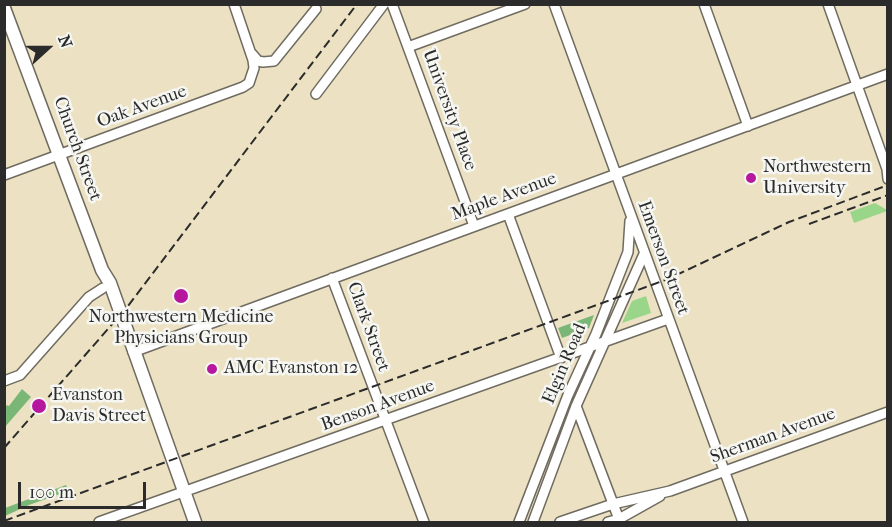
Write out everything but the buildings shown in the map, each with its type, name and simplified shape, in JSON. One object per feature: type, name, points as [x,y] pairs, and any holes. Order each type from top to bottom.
[{"type":"main road","name":"Church Street","points":[[4,8],[102,270],[114,294],[195,522]]},
{"type":"main road","name":"Church Street","points":[[102,270],[103,288],[122,338],[133,352]]},
{"type":"street","points":[[234,4],[252,54],[258,61],[274,62],[316,9]]},
{"type":"street","points":[[316,94],[384,4]]},
{"type":"street","name":"University Place","points":[[393,4],[474,226]]},
{"type":"street","points":[[408,47],[525,4]]},
{"type":"street","name":"Emerson Street","points":[[554,4],[743,522]]},
{"type":"street","points":[[704,4],[748,126]]},
{"type":"street","points":[[828,4],[887,169],[888,179]]},
{"type":"street","name":"Oak Avenue","points":[[4,175],[243,87],[249,83],[252,76],[254,68],[252,54]]},
{"type":"street","name":"Maple Avenue","points":[[133,352],[888,74]]},
{"type":"street","points":[[508,214],[561,358]]},
{"type":"street","name":"Elgin Road","points":[[519,522],[568,395],[628,252],[630,215]]},
{"type":"street","name":"Elgin Road","points":[[533,522],[576,406],[644,254]]},
{"type":"street","name":"Clark Street","points":[[332,278],[423,522]]},
{"type":"street","points":[[4,381],[20,375],[89,297],[103,288]]},
{"type":"street","name":"Benson Avenue","points":[[99,522],[668,319]]},
{"type":"street","points":[[576,406],[619,521]]},
{"type":"street","name":"Sherman Avenue","points":[[560,522],[613,504],[670,491],[888,412]]},
{"type":"street","name":"Sherman Avenue","points":[[608,522],[619,521],[670,491]]},
{"type":"green space","points":[[875,203],[887,211],[854,223],[850,212]]},
{"type":"green space","points":[[646,296],[651,313],[622,323],[632,301]]},
{"type":"green space","points":[[594,315],[589,328],[562,338],[558,328]]},
{"type":"green space","points":[[22,389],[31,397],[5,427],[5,408]]},
{"type":"green space","points":[[66,485],[68,491],[5,516],[5,508]]},
{"type":"railway","points":[[4,448],[128,306],[357,4]]},
{"type":"railway","points":[[4,521],[668,279],[789,222],[888,185]]},
{"type":"railway","points":[[809,224],[888,195]]},
{"type":"place","name":"Northwestern University","points":[[751,178]]},
{"type":"place","name":"Northwestern Medicine Physicians Group","points":[[181,296]]},
{"type":"place","name":"AMC Evanston 12","points":[[212,369]]},
{"type":"place","name":"Evanston Davis Street","points":[[39,406]]}]
